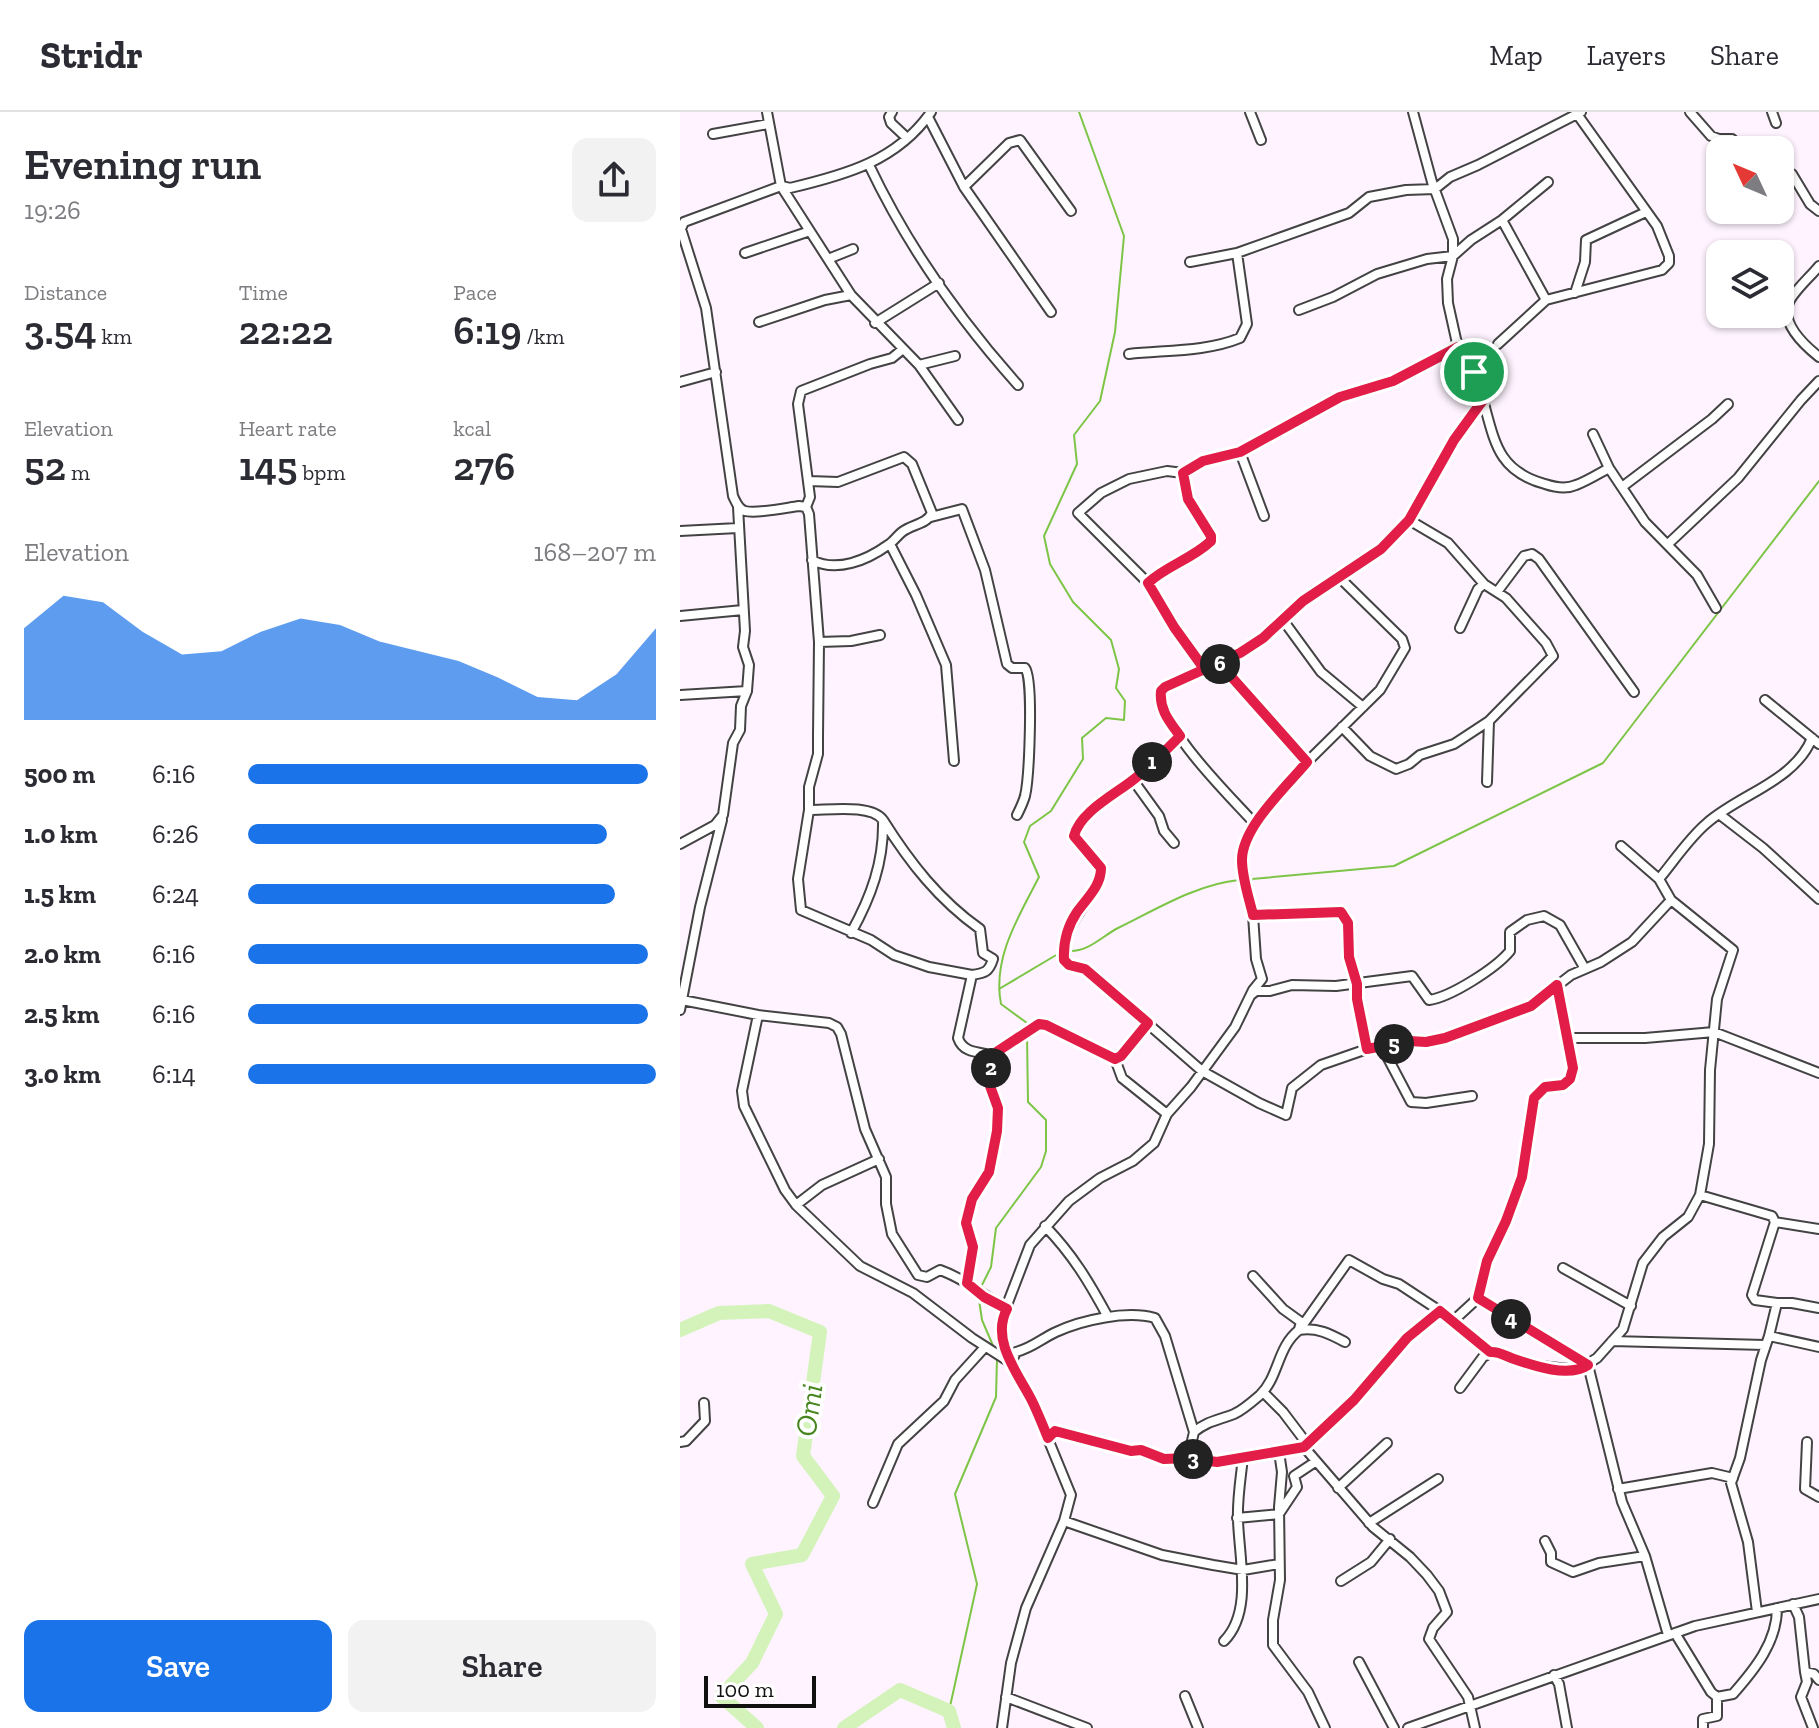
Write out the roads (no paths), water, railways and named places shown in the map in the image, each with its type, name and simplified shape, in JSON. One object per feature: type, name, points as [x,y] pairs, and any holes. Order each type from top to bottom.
[{"type":"street","points":[[767,112],[781,186],[851,295],[919,365],[958,420]]},
{"type":"street","points":[[892,112],[889,117],[891,123],[907,138]]},
{"type":"street","points":[[1250,112],[1261,140]]},
{"type":"street","points":[[1413,112],[1453,239],[1453,256],[1447,279],[1448,303],[1460,357],[1474,372],[1482,389],[1491,430],[1505,461],[1525,479],[1550,486],[1573,487],[1609,468]]},
{"type":"street","points":[[1690,112],[1711,136]]},
{"type":"street","points":[[1772,112],[1776,123]]},
{"type":"street","points":[[1190,262],[1237,253],[1349,213],[1369,197],[1406,190],[1435,189],[1450,177],[1579,113],[1657,226],[1669,256],[1666,267],[1546,300],[1498,344]]},
{"type":"street","points":[[1007,1309],[984,1297],[957,1276],[940,1270],[927,1277],[918,1275],[892,1234],[886,1204],[886,1177],[868,1138],[846,1046],[837,1027],[829,1023],[681,1005],[723,815],[733,743],[740,730],[749,665],[743,647],[738,507],[733,496],[706,308],[681,224],[781,186],[790,188],[869,165],[907,138],[929,114],[964,187],[1051,312]]},
{"type":"street","points":[[713,134],[768,124]]},
{"type":"street","points":[[964,187],[1009,143],[1020,140],[1071,211]]},
{"type":"street","points":[[869,165],[909,240],[984,347],[1018,385]]},
{"type":"street","points":[[1794,177],[1810,204],[1819,211]]},
{"type":"street","points":[[1299,310],[1333,297],[1377,274],[1427,259],[1453,256],[1548,182]]},
{"type":"street","points":[[1575,293],[1585,262],[1586,240],[1646,212]]},
{"type":"street","points":[[1502,220],[1546,300]]},
{"type":"street","points":[[745,253],[810,231]]},
{"type":"street","points":[[828,259],[853,249]]},
{"type":"street","points":[[1129,354],[1212,346],[1240,338],[1247,324],[1237,253]]},
{"type":"street","points":[[1819,266],[1789,301],[1788,310],[1793,330],[1802,344],[1819,357]]},
{"type":"street","points":[[875,323],[939,283]]},
{"type":"street","points":[[759,322],[825,300],[851,295]]},
{"type":"street","points":[[1205,670],[1148,583],[1078,513],[1101,493],[1129,479],[1167,471],[1183,473],[1203,461],[1240,452],[1340,397],[1393,381],[1458,347]]},
{"type":"street","points":[[809,810],[845,811],[860,808],[878,813],[907,858],[954,910],[980,929],[983,953],[993,959],[990,969],[985,974],[972,975],[929,967],[894,955],[871,940],[801,910],[798,879],[809,810],[809,787],[818,754],[819,642],[806,507],[810,497],[809,481],[798,404],[801,391],[892,358],[903,349]]},
{"type":"street","points":[[919,365],[955,356]]},
{"type":"street","points":[[680,382],[716,372]]},
{"type":"street","points":[[1668,544],[1738,478],[1819,381]]},
{"type":"street","points":[[1255,824],[1225,792],[1165,715],[1160,701],[1161,691],[1170,684],[1220,664],[1263,638],[1303,601],[1381,549],[1409,520],[1454,440],[1483,400]]},
{"type":"street","points":[[1622,487],[1728,404]]},
{"type":"street","points":[[1593,434],[1609,468],[1645,522],[1697,575],[1716,608]]},
{"type":"street","points":[[1240,452],[1264,516]]},
{"type":"street","points":[[809,481],[838,482],[904,457],[912,464],[931,517]]},
{"type":"street","points":[[1148,583],[1211,541],[1211,536],[1188,499],[1183,473]]},
{"type":"street","points":[[738,507],[745,511],[806,507]]},
{"type":"street","points":[[812,560],[822,565],[858,562],[890,544],[902,531],[931,517],[962,509],[985,570],[1007,664],[1012,668],[1025,668],[1029,673],[1031,700],[1025,795],[1017,815]]},
{"type":"street","points":[[1342,727],[1370,756],[1396,769],[1420,755],[1454,744],[1489,721],[1553,656],[1532,625],[1506,598],[1484,584],[1448,543],[1409,520]]},
{"type":"street","points":[[680,531],[738,528]]},
{"type":"street","points":[[890,544],[946,665],[954,761]]},
{"type":"street","points":[[1497,592],[1524,556],[1532,554],[1539,559],[1634,692]]},
{"type":"street","points":[[1002,1728],[1011,1663],[1026,1608],[1064,1521],[1071,1495],[1032,1400],[1011,1363],[1002,1336],[1002,1318],[1030,1245],[1069,1201],[1100,1178],[1143,1154],[1161,1130],[1167,1114],[1240,1020],[1250,995],[1262,979],[1256,959],[1253,915],[1242,859],[1244,843],[1255,824],[1307,762],[1380,690],[1405,648],[1402,639],[1340,578]]},
{"type":"street","points":[[1460,628],[1478,589],[1484,584]]},
{"type":"street","points":[[680,616],[743,610]]},
{"type":"street","points":[[1283,620],[1321,672],[1363,707]]},
{"type":"street","points":[[819,642],[851,641],[880,635]]},
{"type":"street","points":[[1220,664],[1307,762]]},
{"type":"street","points":[[680,695],[747,691]]},
{"type":"street","points":[[1659,879],[1706,823],[1731,804],[1786,773],[1816,741],[1765,700]]},
{"type":"street","points":[[1487,782],[1489,721]]},
{"type":"street","points":[[1180,736],[1133,780],[1094,809],[1076,829],[1074,836],[1101,868],[1101,876],[1098,885],[1075,914],[1064,938],[1064,960],[1069,965],[1085,969],[1202,1071],[1286,1115],[1292,1088],[1321,1065],[1367,1049],[1445,1038],[1531,1006],[1571,975],[1632,942],[1671,900]]},
{"type":"street","points":[[1133,780],[1174,843]]},
{"type":"street","points":[[1719,814],[1763,848],[1819,899]]},
{"type":"street","points":[[680,844],[715,825],[723,815]]},
{"type":"street","points":[[851,933],[877,878],[883,820]]},
{"type":"street","points":[[1194,1432],[1214,1419],[1237,1413],[1263,1392],[1277,1365],[1277,1358],[1349,1260],[1383,1279],[1399,1284],[1440,1311],[1490,1352],[1531,1365],[1578,1370],[1588,1365],[1623,1329],[1643,1263],[1663,1237],[1688,1217],[1700,1195],[1709,1144],[1717,999],[1733,950],[1671,900],[1659,879],[1621,846]]},
{"type":"street","points":[[1253,915],[1341,912],[1348,923],[1349,957],[1357,984],[1367,1049]]},
{"type":"street","points":[[1250,995],[1256,991],[1292,985],[1357,984],[1412,976],[1429,1000],[1439,998],[1485,974],[1510,951],[1510,932],[1527,920],[1544,916],[1560,925],[1585,969]]},
{"type":"street","points":[[972,975],[958,1038],[960,1046],[992,1055],[1039,1024],[1046,1025],[1115,1059],[1122,1078],[1167,1114]]},
{"type":"street","points":[[1453,1321],[1478,1298],[1487,1261],[1522,1177],[1534,1098],[1545,1087],[1563,1085],[1570,1079],[1573,1068],[1557,985]]},
{"type":"street","points":[[758,1015],[742,1091],[744,1106],[785,1190],[796,1205],[860,1266],[913,1293],[1011,1363]]},
{"type":"street","points":[[1115,1059],[1148,1023]]},
{"type":"street","points":[[1567,1038],[1645,1038],[1714,1032],[1819,1073]]},
{"type":"street","points":[[1382,1047],[1411,1102],[1426,1103],[1472,1096]]},
{"type":"street","points":[[967,1283],[973,1247],[966,1223],[972,1199],[989,1172],[997,1131],[998,1108],[990,1086],[992,1055]]},
{"type":"street","points":[[796,1205],[822,1185],[879,1159]]},
{"type":"street","points":[[1700,1195],[1772,1216],[1775,1222],[1752,1295],[1755,1300],[1819,1308]]},
{"type":"street","points":[[1775,1222],[1819,1229]]},
{"type":"street","points":[[1045,1226],[1082,1269],[1108,1317]]},
{"type":"street","points":[[1563,1268],[1631,1306]]},
{"type":"street","points":[[1253,1276],[1283,1309],[1301,1322],[1299,1330]]},
{"type":"street","points":[[1478,1298],[1588,1365],[1618,1489],[1672,1634],[1717,1697]]},
{"type":"street","points":[[1757,1612],[1748,1542],[1732,1493],[1733,1478],[1777,1303]]},
{"type":"street","points":[[1048,1438],[1055,1431],[1131,1451],[1141,1450],[1164,1459],[1217,1462],[1306,1446],[1354,1400],[1407,1338],[1440,1311]]},
{"type":"street","points":[[1011,1363],[1016,1352],[1029,1349],[1057,1331],[1108,1317],[1139,1313],[1155,1318],[1160,1323],[1194,1432],[1188,1458]]},
{"type":"street","points":[[1299,1330],[1327,1332],[1345,1342]]},
{"type":"street","points":[[1612,1341],[1767,1341],[1819,1347]]},
{"type":"street","points":[[873,1503],[898,1444],[944,1401],[955,1380],[985,1347]]},
{"type":"street","points":[[1460,1388],[1490,1352]]},
{"type":"street","points":[[1263,1392],[1283,1412],[1315,1462],[1369,1523],[1410,1557],[1439,1591],[1447,1612],[1433,1628],[1429,1639],[1468,1697],[1475,1728]]},
{"type":"street","points":[[680,1442],[686,1441],[705,1421],[704,1403]]},
{"type":"street","points":[[1807,1442],[1805,1489],[1819,1497]]},
{"type":"street","points":[[1338,1488],[1387,1443]]},
{"type":"street","points":[[1279,1452],[1282,1472],[1280,1580],[1273,1620],[1273,1645],[1308,1692],[1325,1728]]},
{"type":"street","points":[[1224,1641],[1232,1633],[1240,1616],[1243,1570],[1237,1518],[1243,1457]]},
{"type":"street","points":[[1279,1514],[1297,1487],[1294,1476],[1315,1462]]},
{"type":"street","points":[[1618,1489],[1712,1473],[1733,1478]]},
{"type":"street","points":[[1369,1523],[1438,1479]]},
{"type":"street","points":[[1237,1518],[1279,1514]]},
{"type":"street","points":[[1064,1521],[1162,1555],[1243,1570],[1279,1564]]},
{"type":"street","points":[[1341,1581],[1371,1562],[1390,1539]]},
{"type":"street","points":[[1545,1541],[1551,1553],[1551,1562],[1573,1572],[1599,1563],[1645,1556]]},
{"type":"street","points":[[1408,1728],[1672,1634],[1819,1599]]},
{"type":"street","points":[[1793,1604],[1799,1617],[1807,1682],[1801,1697],[1813,1728]]},
{"type":"street","points":[[1717,1697],[1733,1694],[1765,1654],[1777,1620],[1777,1608]]},
{"type":"street","points":[[1359,1662],[1394,1728]]},
{"type":"street","points":[[1805,1672],[1814,1674],[1819,1680]]},
{"type":"street","points":[[1554,1675],[1559,1684],[1567,1728]]},
{"type":"street","points":[[1185,1696],[1198,1728]]},
{"type":"street","points":[[1006,1697],[1087,1728]]},
{"type":"street","points":[[1703,1728],[1703,1719],[1717,1716],[1717,1697]]},
{"type":"waterway","points":[[1027,1029],[1027,1023],[1001,1004],[999,987],[1000,970],[1009,938],[1039,877],[1024,842],[1030,826],[1051,811],[1083,759],[1082,738],[1106,718],[1124,720],[1125,701],[1116,688],[1119,669],[1111,640],[1073,602],[1050,564],[1044,536],[1077,464],[1074,435],[1100,401],[1115,332],[1124,236],[1079,112]]},
{"type":"waterway","points":[[1252,879],[1394,866],[1603,763],[1819,481]]},
{"type":"waterway","points":[[1069,951],[1088,947],[1118,928],[1192,892],[1239,880]]},
{"type":"waterway","points":[[999,989],[1063,951]]},
{"type":"waterway","points":[[981,1287],[991,1267],[996,1228],[1041,1167],[1046,1151],[1046,1120],[1028,1102],[1027,1036]]},
{"type":"waterway","points":[[978,1293],[982,1320],[994,1348]]},
{"type":"waterway","name":"Omi","points":[[680,1330],[719,1313],[769,1311],[820,1332],[803,1456],[833,1496],[802,1555],[752,1564],[776,1614],[752,1663],[721,1696],[757,1728]]},
{"type":"waterway","points":[[949,1711],[977,1584],[955,1494],[996,1397],[997,1358]]},
{"type":"waterway","name":"Omi","points":[[844,1728],[900,1690],[949,1711],[954,1728]]}]
